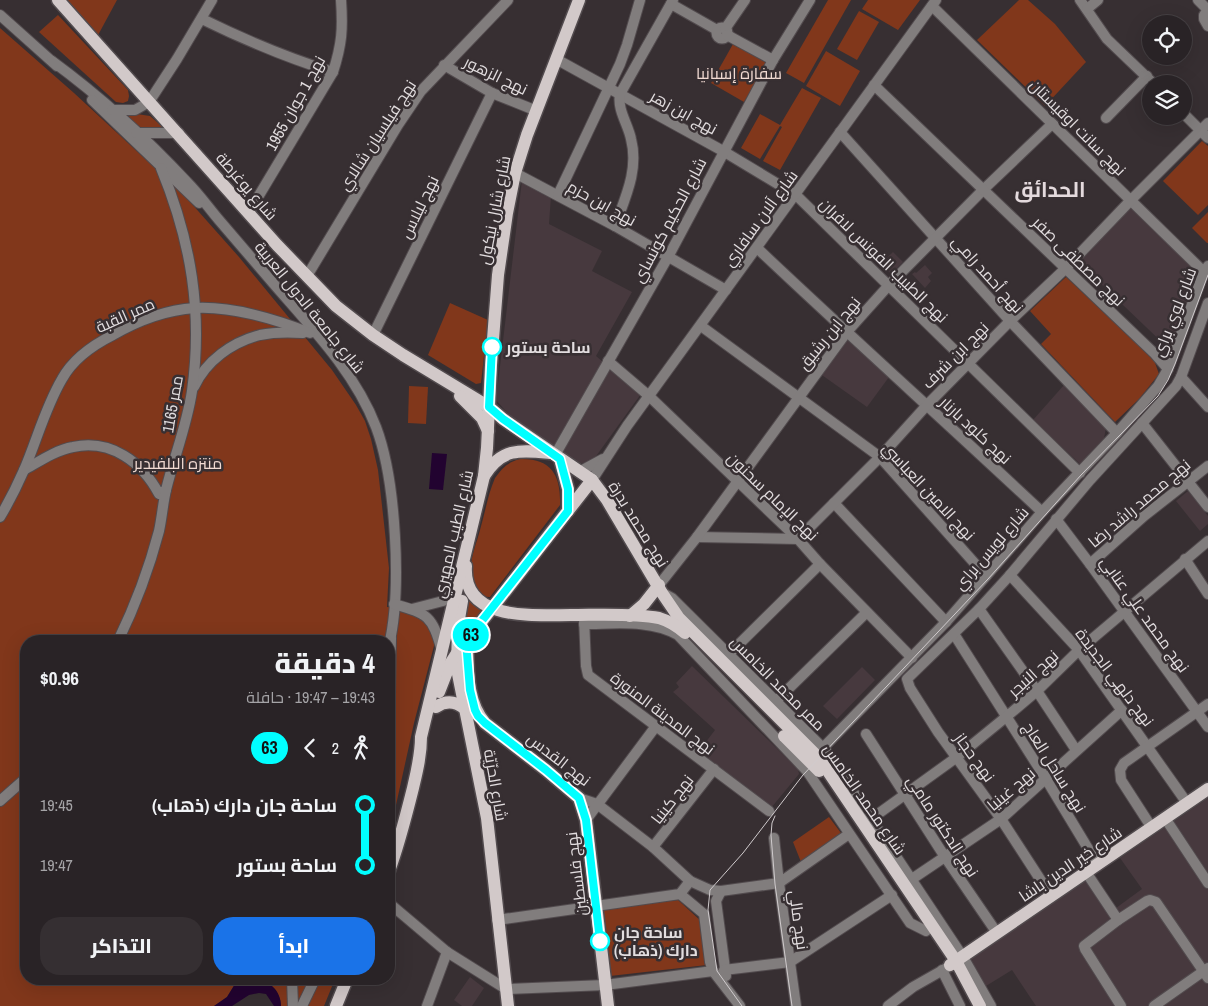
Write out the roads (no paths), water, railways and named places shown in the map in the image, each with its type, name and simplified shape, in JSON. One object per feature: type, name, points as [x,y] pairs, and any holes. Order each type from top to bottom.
[{"type":"main road","name":"شارع يوغرطة","points":[[58,0],[336,306],[373,335],[489,407],[503,419],[592,480]]},
{"type":"main road","name":"شارع شارل نيكول","points":[[489,407],[498,275],[515,173],[579,0]]},
{"type":"main road","name":"شارع يوغرطة","points":[[431,372],[482,418],[488,433]]},
{"type":"main road","name":"شارع الطيب المهيري","points":[[395,855],[400,842],[421,752],[421,737],[484,476],[489,407]]},
{"type":"main road","points":[[484,476],[490,467],[501,457],[511,452],[526,451],[555,455],[568,489],[568,511]]},
{"type":"main road","points":[[421,752],[428,738],[445,675],[457,653],[592,480]]},
{"type":"main road","name":"نهج محمد بدرة","points":[[592,480],[607,500],[661,589]]},
{"type":"main road","name":"شارع الحرّيّة","points":[[468,544],[458,625],[457,669],[487,818],[508,1006]]},
{"type":"main road","points":[[466,571],[467,586],[479,601],[493,609],[529,615]]},
{"type":"main road","points":[[630,616],[661,589]]},
{"type":"main road","name":"شارع محمد الخامس","points":[[661,589],[679,618],[819,752],[980,1006]]},
{"type":"main road","points":[[481,624],[529,615]]},
{"type":"main road","name":"شارع محمد الخامس","points":[[529,615],[584,619],[630,616],[658,618],[675,625],[813,764],[926,930],[953,963],[970,1006]]},
{"type":"main road","name":"نهج القدس","points":[[466,641],[472,701],[475,710],[485,723],[579,798]]},
{"type":"main road","points":[[436,707],[447,702],[454,702],[464,708]]},
{"type":"main road","points":[[470,733],[478,724],[485,723]]},
{"type":"main road","name":"شارع خير الدين باشا","points":[[953,963],[1208,789]]},
{"type":"main road","name":"نهج فلسطين","points":[[579,798],[586,820],[608,1006]]},
{"type":"main road","points":[[336,1006],[345,985]]},
{"type":"street","points":[[103,110],[135,110],[149,102],[202,20],[212,0]]},
{"type":"street","name":"نهج 1 جوان 1955","points":[[249,212],[333,72],[340,51],[343,30],[341,0]]},
{"type":"street","name":"نهج فيلسيان شالاي","points":[[307,276],[398,125],[421,91],[508,0]]},
{"type":"street","points":[[558,195],[628,45],[640,0]]},
{"type":"street","points":[[723,31],[745,0]]},
{"type":"street","name":"شارع الحكيم كونساي","points":[[555,455],[668,257],[801,5],[810,0]]},
{"type":"street","points":[[1080,0],[1107,39],[1145,75]]},
{"type":"street","points":[[1087,9],[1098,0]]},
{"type":"street","points":[[1198,0],[1208,10],[1204,15],[1204,20],[1208,26]]},
{"type":"street","points":[[615,226],[631,183],[633,167],[632,140],[618,101],[620,94],[672,2],[773,60]]},
{"type":"street","name":"شارع آلان سافاري","points":[[592,480],[649,396],[934,3]]},
{"type":"street","name":"نهج سانت اوقيستان","points":[[934,3],[1052,124],[1205,270]]},
{"type":"street","name":"شارع جامعة الدول العربية","points":[[0,15],[52,61],[161,168],[220,221]]},
{"type":"street","points":[[202,20],[255,45],[333,72]]},
{"type":"street","name":"نهج ابن زهر","points":[[556,59],[723,151],[796,194]]},
{"type":"street","name":"شارع جامعة الدول العربية","points":[[52,61],[80,81],[114,110],[189,183],[313,334],[340,364],[366,405],[383,450],[390,495],[395,566],[391,635]]},
{"type":"street","name":"نهج الزهور","points":[[444,66],[492,93],[537,111]]},
{"type":"street","name":"نهج مصطفى صفر","points":[[874,85],[1156,354],[1168,369]]},
{"type":"street","points":[[1106,118],[1142,87]]},
{"type":"street","name":"نهج ليلاس","points":[[373,335],[492,93]]},
{"type":"street","points":[[1192,120],[1205,131]]},
{"type":"street","name":"نهج ابن رشيق","points":[[661,589],[846,332],[888,285],[1052,124]]},
{"type":"street","name":"نهج ابن شرف","points":[[798,539],[880,457],[927,405],[1010,321],[1065,269],[1131,200],[1205,131]]},
{"type":"street","points":[[125,132],[140,134],[179,133]]},
{"type":"street","name":"نهج أحمد رامي","points":[[840,132],[1010,321],[1117,433]]},
{"type":"street","name":"ممر 1165","points":[[121,635],[152,556],[166,490],[180,447],[192,391],[195,355],[193,279],[186,241],[161,168]]},
{"type":"street","name":"نهج ابن حزم","points":[[515,173],[615,226],[726,290]]},
{"type":"street","name":"نهج الطبيب الفونس لافران","points":[[796,194],[1080,473]]},
{"type":"street","name":"نهج كلود بارنار","points":[[756,248],[1042,512]]},
{"type":"street","name":"شارع لوي براي","points":[[1168,369],[1205,270]]},
{"type":"street","name":"شارع لوي براي","points":[[1181,377],[1208,303]]},
{"type":"street","name":"ممر القبة","points":[[0,518],[24,470],[62,378],[76,361],[95,345],[131,325],[162,314],[195,308],[242,312],[283,323],[313,334]]},
{"type":"street","name":"نهج الامين العباسي","points":[[701,326],[880,457],[986,576]]},
{"type":"street","points":[[192,391],[202,372],[209,364],[236,344],[266,334],[313,334]]},
{"type":"street","name":"نهج الإمام سحنون","points":[[608,361],[649,396],[798,539],[866,613],[912,658]]},
{"type":"street","name":"شارع لويس براي","points":[[819,752],[946,622],[1042,512],[1117,433],[1158,386],[1168,369]]},
{"type":"street","points":[[1181,377],[1208,407]]},
{"type":"street","name":"شارع لويس براي","points":[[910,685],[907,679],[979,609],[1010,575],[1090,480],[1168,395],[1181,377]]},
{"type":"street","points":[[1142,423],[1208,507]]},
{"type":"street","points":[[24,470],[74,446],[96,446],[106,448],[132,460],[150,478],[159,494],[166,490]]},
{"type":"street","points":[[579,472],[608,455]]},
{"type":"street","name":"نهج محمد راشد رضا","points":[[1090,564],[1144,516],[1208,466]]},
{"type":"street","points":[[834,503],[946,622]]},
{"type":"street","name":"نهج محمد علي عنابي","points":[[1056,519],[1208,727]]},
{"type":"street","points":[[697,537],[798,539]]},
{"type":"street","name":"نهج النيجر","points":[[871,819],[957,757],[1006,718],[1038,691],[1079,650],[1208,541]]},
{"type":"street","points":[[1184,560],[1208,594]]},
{"type":"street","points":[[729,654],[820,564]]},
{"type":"street","name":"نهج دلهي الجديدة","points":[[1010,575],[1079,650],[1187,803]]},
{"type":"street","name":"ممر محمد الخامس","points":[[661,589],[776,701],[819,752],[871,819],[912,879],[953,963],[991,1006]]},
{"type":"street","points":[[412,609],[443,601],[456,590]]},
{"type":"street","points":[[394,604],[424,614],[431,620],[436,628],[442,652]]},
{"type":"street","points":[[979,609],[1038,691],[1076,750]]},
{"type":"street","points":[[776,701],[866,613]]},
{"type":"street","points":[[584,619],[658,626],[678,635],[807,771],[910,923],[926,930]]},
{"type":"street","name":"نهج المدينة المنورة","points":[[584,619],[588,675],[769,811]]},
{"type":"street","name":"نهج ساحل العاج","points":[[954,634],[1098,865]]},
{"type":"street","name":"نهج حجاز","points":[[910,685],[938,732],[1001,819],[1051,896]]},
{"type":"street","points":[[1152,828],[1121,780],[1120,770],[1124,763],[1208,704]]},
{"type":"street","name":"نهج غينيا","points":[[912,879],[1001,819],[1122,710]]},
{"type":"street","points":[[586,820],[656,726]]},
{"type":"street","name":"نهج الدكتور مامي","points":[[866,734],[945,857],[997,933]]},
{"type":"street","name":"نهج كينيا","points":[[654,847],[714,770]]},
{"type":"street","points":[[0,801],[20,783]]},
{"type":"street","name":"نهج القدس","points":[[579,798],[597,804],[654,847],[690,881],[706,889]]},
{"type":"street","points":[[1165,818],[1208,883]]},
{"type":"street","points":[[706,889],[721,891],[779,883],[849,834]]},
{"type":"street","name":"نهج مالي","points":[[774,838],[796,1006]]},
{"type":"street","points":[[1086,872],[1118,920]]},
{"type":"street","points":[[497,920],[680,894],[690,881]]},
{"type":"street","points":[[706,889],[716,903]]},
{"type":"street","points":[[721,891],[716,898],[716,903],[724,970],[732,996]]},
{"type":"street","points":[[680,894],[704,914],[710,962],[713,971],[740,1006]]},
{"type":"street","points":[[724,970],[790,962],[892,895]]},
{"type":"street","points":[[1121,1006],[1084,946],[1118,920],[1147,901],[1154,900],[1206,973],[1154,1006]]},
{"type":"street","points":[[395,908],[447,952],[506,989],[605,986],[713,971]]},
{"type":"street","points":[[427,1006],[447,952]]},
{"type":"street","points":[[888,1006],[913,987],[953,963]]},
{"type":"street","name":"شارع محمد الخامس","points":[[953,963],[960,1006]]},
{"type":"street","points":[[292,985],[293,1006]]},
{"type":"street","points":[[302,1006],[312,985]]},
{"type":"tram line","points":[[742,1006],[717,971],[708,910],[710,890],[743,853],[803,775],[988,579],[1081,475],[1158,396],[1175,364],[1208,275]]},
{"type":"tram line","points":[[775,816],[771,835],[775,884],[792,1006]]},
{"type":"place","name":"ساحة بستور","points":[[492,347]]},
{"type":"place","name":"ساحة جان دارك (ذهاب)","points":[[600,941]]},
{"type":"district","name":"الحدائق","points":[[1050,190]]},
{"type":"park label","name":"سفارة إسبانيا","points":[[739,73]]},
{"type":"park label","name":"منتزه البلفيدير","points":[[178,463]]}]
